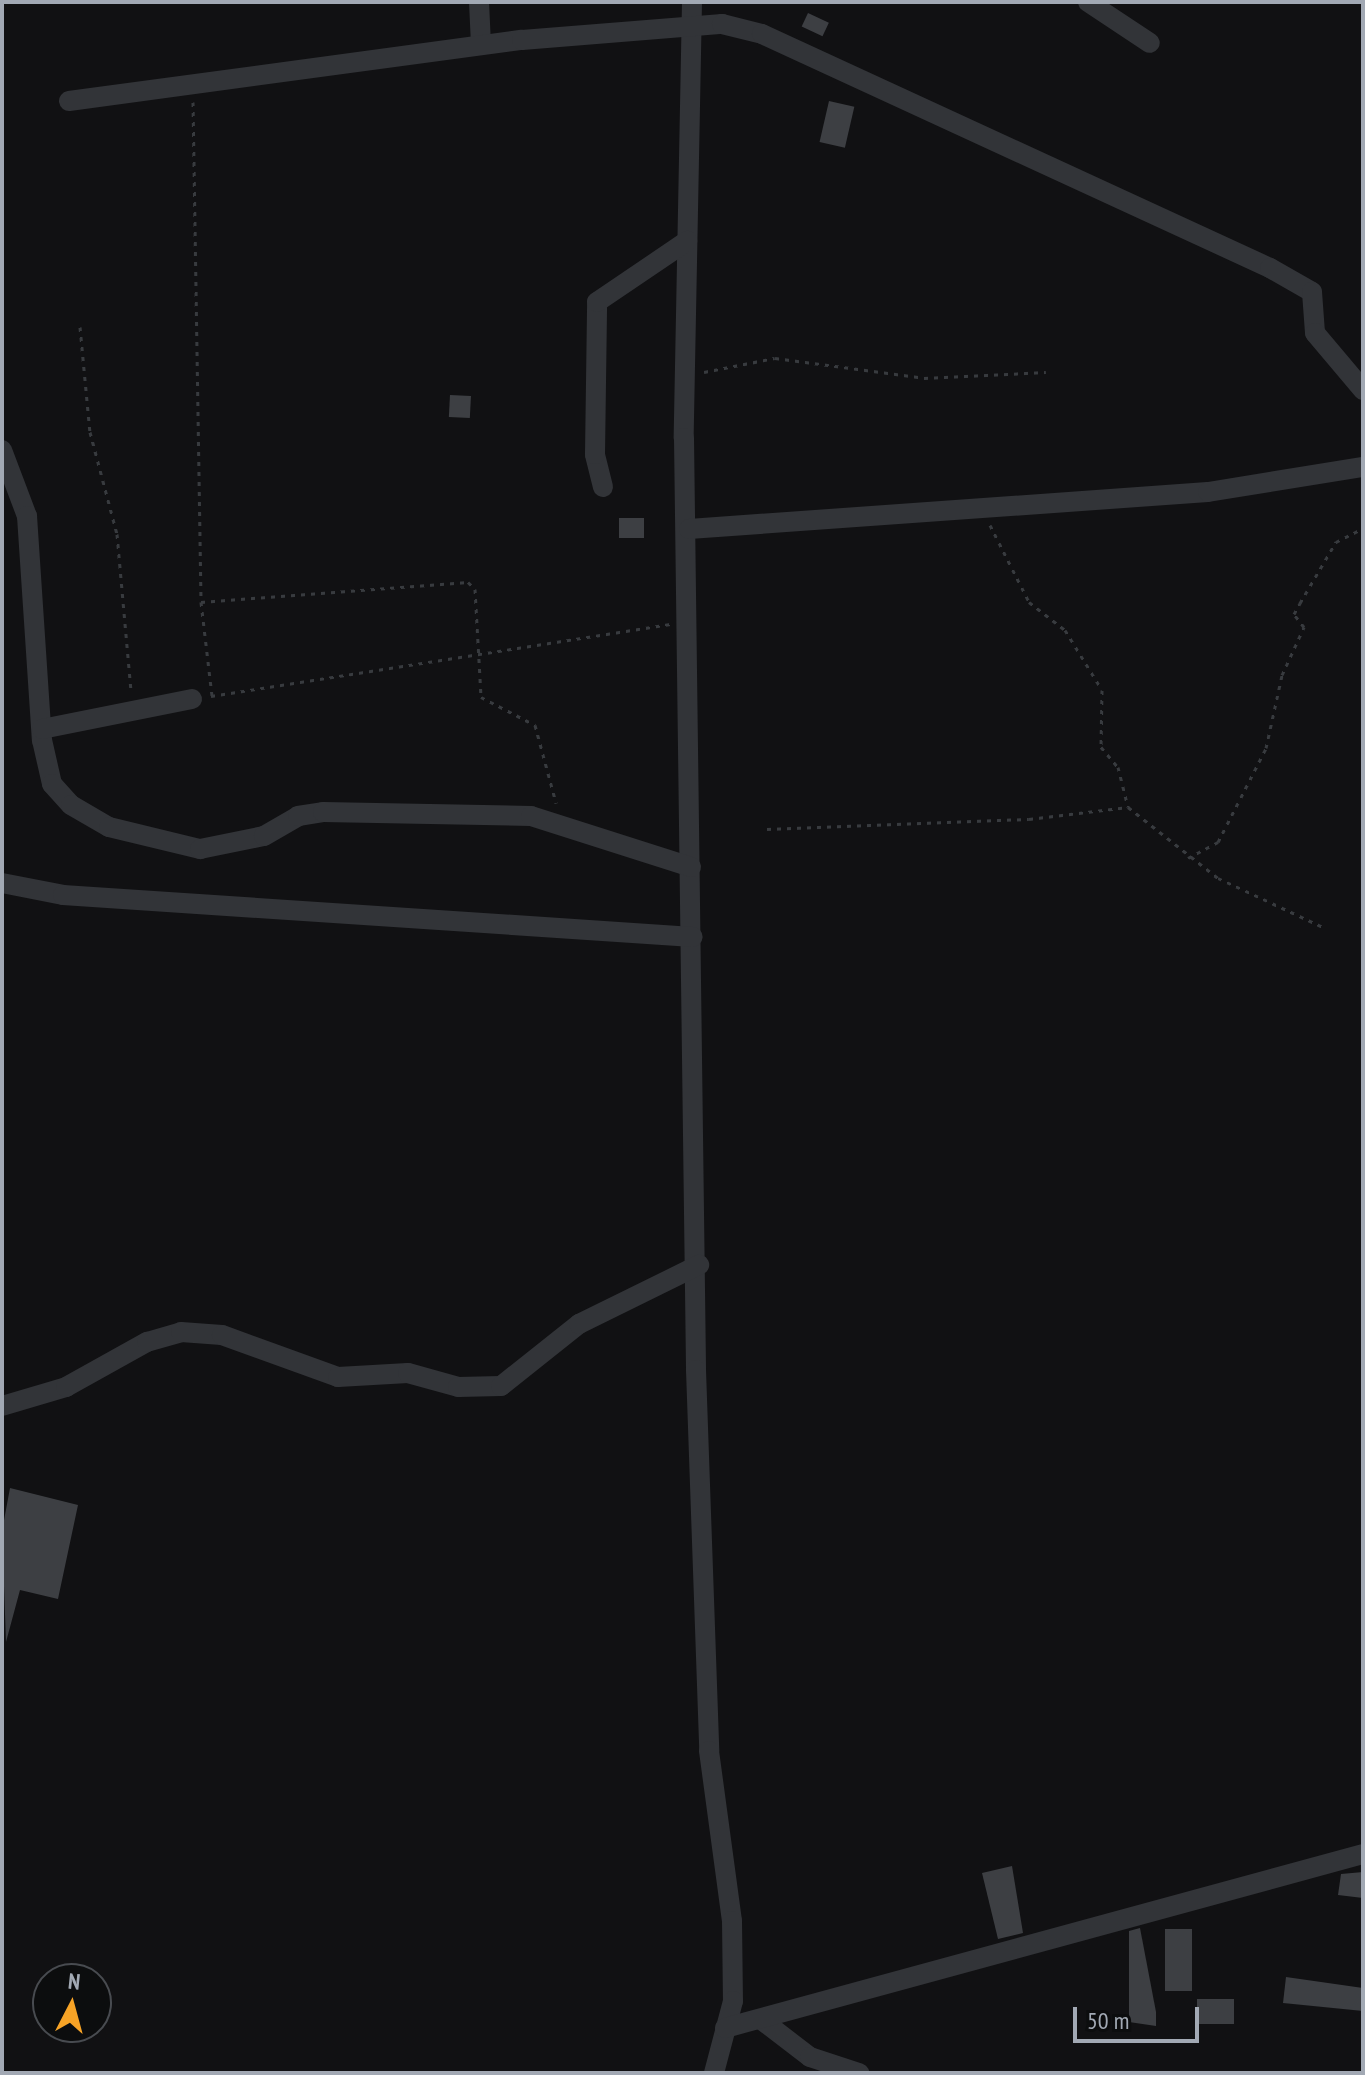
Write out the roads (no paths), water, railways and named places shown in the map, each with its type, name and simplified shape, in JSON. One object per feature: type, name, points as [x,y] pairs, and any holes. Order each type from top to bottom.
[{"type":"street","points":[[479,2],[481,45]]},
{"type":"street","points":[[692,2],[695,23],[685,374],[699,1265],[709,1751],[732,1921],[733,2001],[714,2073]]},
{"type":"street","points":[[1088,2],[1150,43]]},
{"type":"street","points":[[69,101],[481,45],[695,23],[762,34],[1270,268],[1312,292],[1315,333],[1363,390]]},
{"type":"street","points":[[603,487],[595,454],[597,302],[687,241]]},
{"type":"street","points":[[2,450],[27,516],[42,729],[52,784],[71,805],[109,827],[200,849],[264,836],[298,816],[323,812],[561,821],[691,867]]},
{"type":"street","points":[[689,529],[1208,492],[1363,467]]},
{"type":"street","points":[[42,729],[202,697]]},
{"type":"street","points":[[2,883],[63,895],[693,937]]},
{"type":"street","points":[[2,1406],[66,1387],[147,1342],[181,1332],[222,1335],[338,1377],[408,1373],[458,1387],[501,1386],[579,1324],[699,1265]]},
{"type":"street","points":[[725,2028],[763,2021],[1363,1854]]},
{"type":"street","points":[[763,2021],[810,2057],[859,2073]]}]
